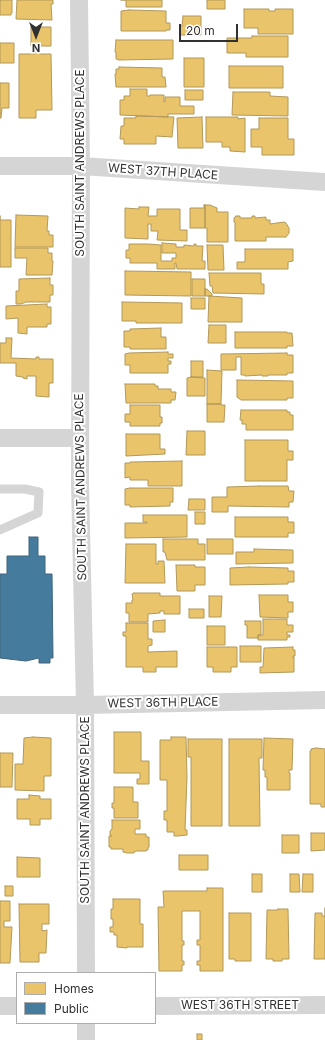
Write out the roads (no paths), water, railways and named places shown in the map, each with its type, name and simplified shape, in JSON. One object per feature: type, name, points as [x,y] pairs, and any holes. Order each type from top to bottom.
[{"type":"street","name":"SOUTH SAINT ANDREWS PLACE","points":[[79,0],[81,166],[80,438],[85,705],[86,972]]},
{"type":"street","name":"WEST 37TH PLACE","points":[[0,166],[81,166],[325,182]]},
{"type":"street","points":[[0,438],[80,438]]},
{"type":"street","name":"WEST 36TH PLACE","points":[[0,705],[85,705],[325,700]]},
{"type":"street","name":"WEST 36TH STREET","points":[[156,1006],[325,1005]]},
{"type":"street","points":[[0,1006],[16,1006]]},
{"type":"street","points":[[86,1024],[86,1040]]},
{"type":"lane","points":[[0,489],[25,489],[39,492],[38,513],[0,530]]}]
